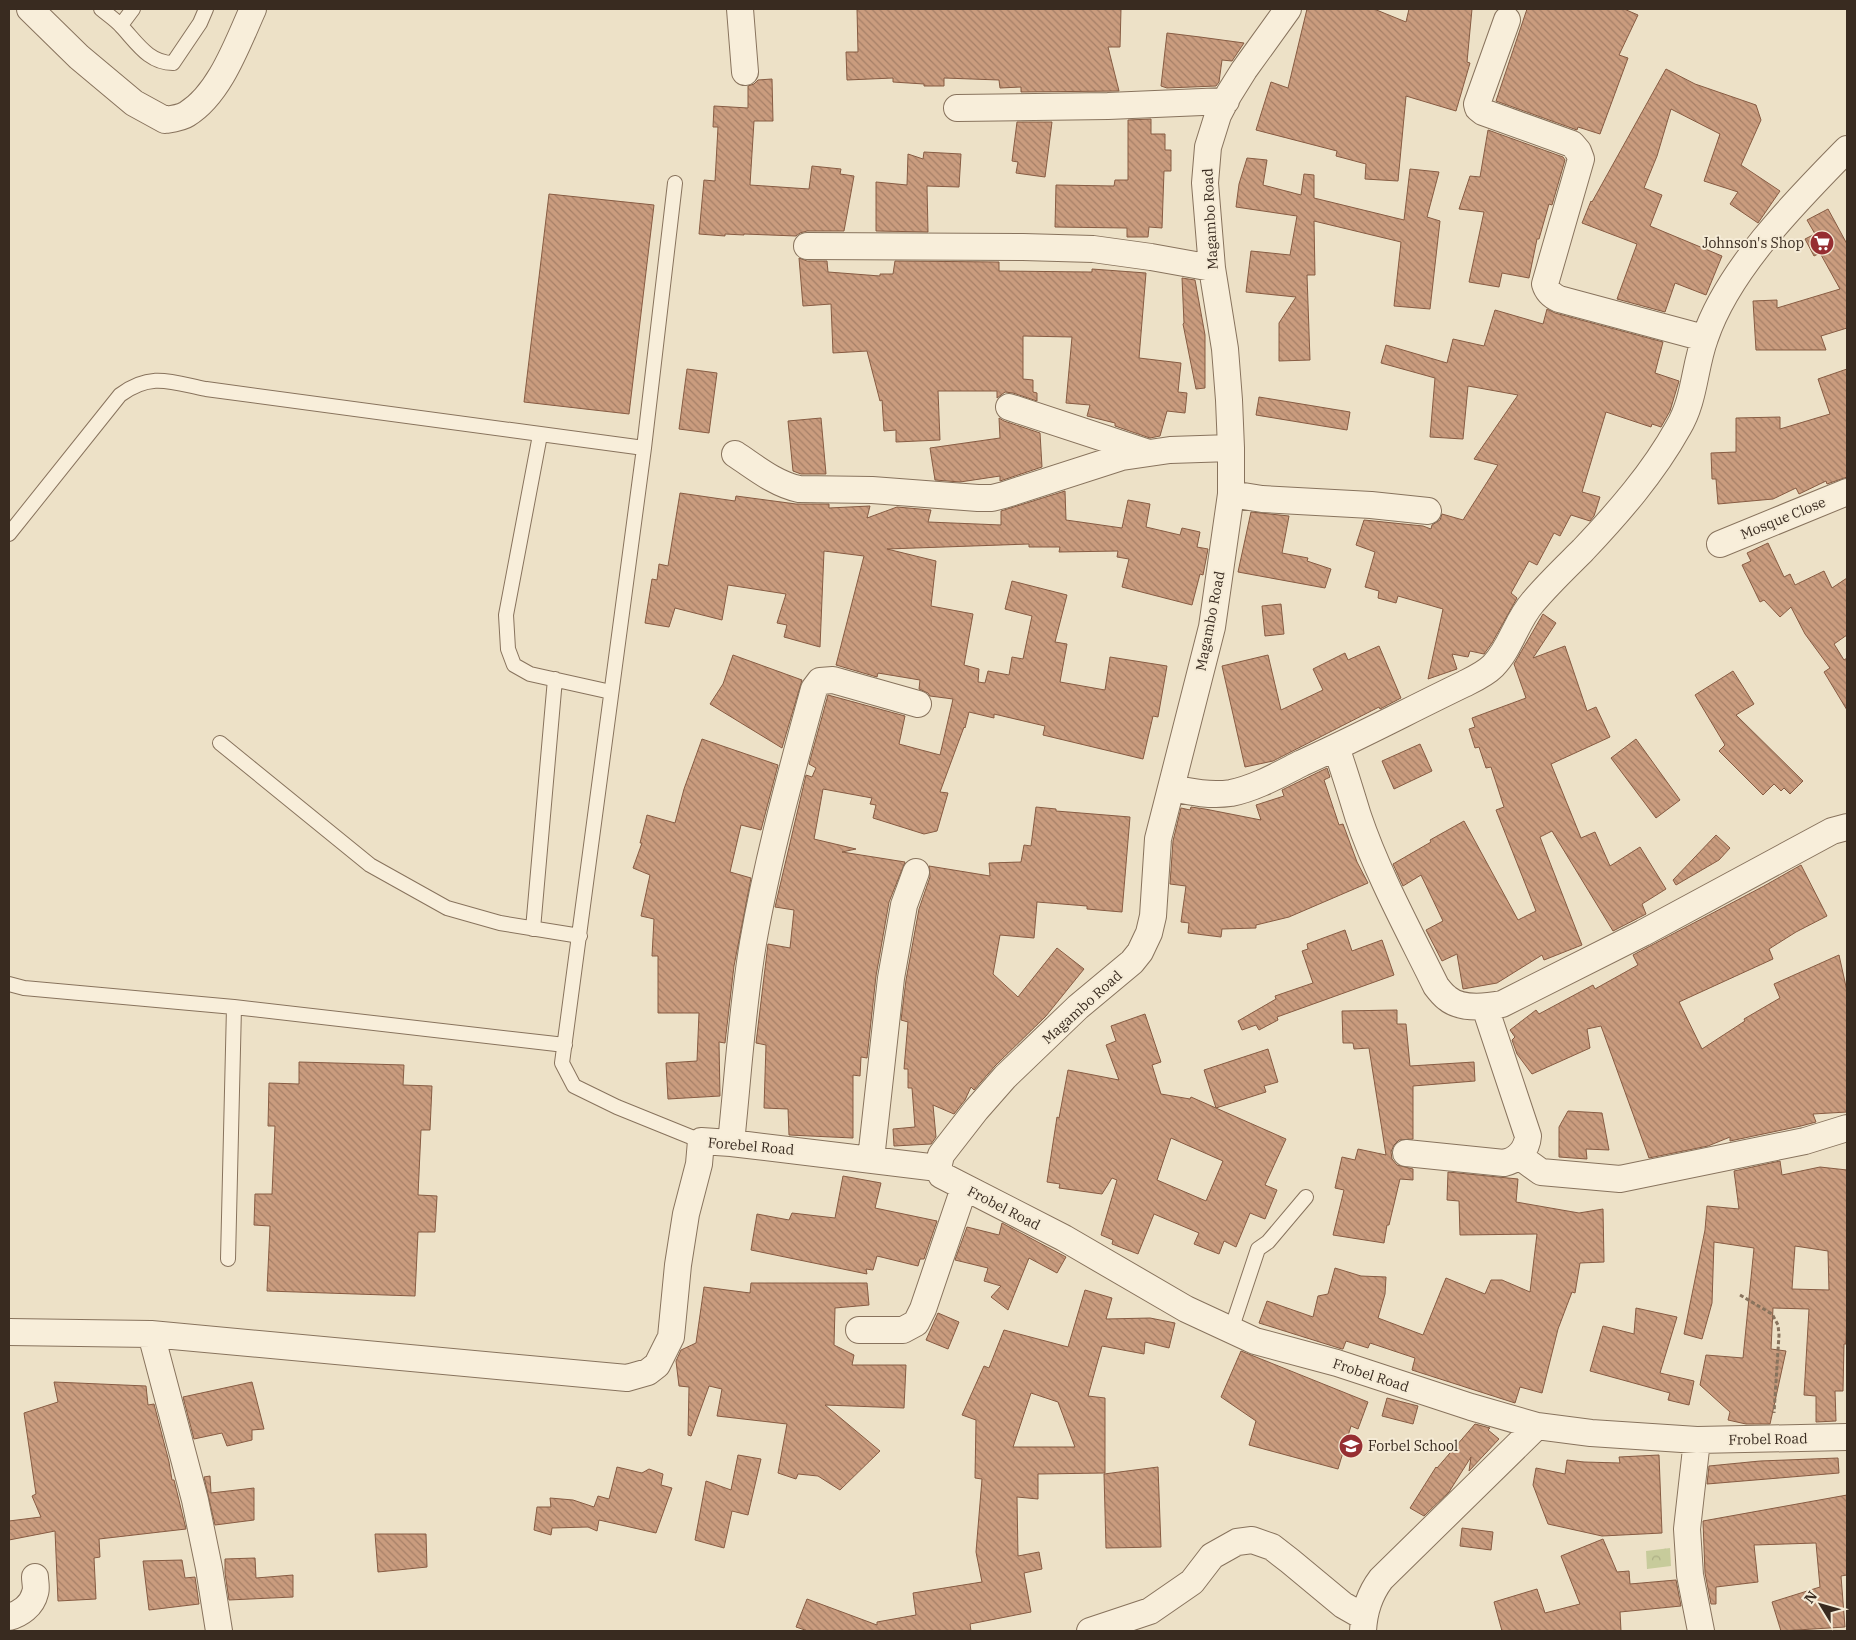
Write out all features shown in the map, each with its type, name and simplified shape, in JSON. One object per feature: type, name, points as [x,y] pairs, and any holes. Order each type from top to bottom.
[{"type":"street","points":[[30,9],[79,57],[134,103],[165,120],[186,115],[199,105],[213,88],[233,53],[253,9]]},
{"type":"street","points":[[740,9],[745,72]]},
{"type":"street","name":"Magambo Road","points":[[938,1168],[941,1155],[1005,1077],[1078,1007],[1132,962],[1140,952],[1149,933],[1153,916],[1158,838],[1212,627],[1230,494],[1230,400],[1225,349],[1212,268],[1206,174],[1208,147],[1218,115],[1226,101],[1244,70],[1288,9]]},
{"type":"street","points":[[1507,20],[1476,104],[1478,108],[1482,112],[1572,144],[1578,151],[1581,159],[1545,284],[1547,289],[1553,296],[1559,299],[1704,338]]},
{"type":"street","points":[[957,108],[1226,101]]},
{"type":"street","points":[[1170,788],[1206,794],[1232,792],[1257,784],[1464,684],[1483,674],[1494,665],[1506,648],[1526,610],[1624,504],[1666,448],[1679,427],[1690,401],[1704,338],[1717,308],[1753,254],[1786,214],[1847,149]]},
{"type":"street","points":[[806,246],[1023,246],[1093,249],[1212,268]]},
{"type":"street","points":[[1009,407],[1148,452]]},
{"type":"street","points":[[735,454],[772,478],[799,489],[872,490],[978,498],[1004,496],[1122,457],[1148,452],[1231,448]]},
{"type":"street","name":"Mosque Close","points":[[1720,544],[1847,492]]},
{"type":"street","points":[[1230,494],[1262,499],[1371,505],[1428,511]]},
{"type":"street","points":[[731,1142],[744,1007],[753,943],[782,811],[814,689],[820,681],[833,680],[918,704]]},
{"type":"street","points":[[1336,747],[1358,816],[1387,886],[1436,986],[1448,1000],[1463,1006],[1485,1007],[1502,1004],[1643,933],[1832,831],[1847,827]]},
{"type":"street","points":[[871,1159],[891,978],[904,905],[916,872]]},
{"type":"street","points":[[1406,1153],[1504,1163],[1510,1162],[1524,1150],[1528,1136],[1485,1007]]},
{"type":"street","points":[[1518,1156],[1541,1172],[1620,1179],[1805,1140],[1847,1128]]},
{"type":"street","name":"Forebel Road","points":[[9,1332],[151,1334],[627,1378],[648,1372],[658,1365],[671,1337],[678,1265],[686,1214],[699,1164],[701,1141],[731,1142],[938,1168]]},
{"type":"street","name":"Frobel Road","points":[[938,1168],[941,1175],[964,1188],[1064,1238],[1186,1308],[1255,1341],[1337,1363],[1404,1386],[1537,1426],[1591,1433],[1697,1440],[1847,1437]]},
{"type":"street","points":[[859,1330],[903,1330],[916,1323],[923,1309],[964,1188]]},
{"type":"street","points":[[151,1334],[194,1492],[219,1631]]},
{"type":"street","points":[[1363,1624],[1368,1600],[1381,1579],[1537,1426]]},
{"type":"street","points":[[1697,1440],[1687,1529],[1690,1575],[1701,1631]]},
{"type":"street","points":[[1090,1631],[1150,1611],[1192,1582],[1212,1556],[1237,1542],[1252,1540],[1272,1547],[1363,1624]]},
{"type":"street","points":[[9,1617],[18,1615],[28,1606],[35,1593],[35,1577]]},
{"type":"lane","points":[[101,9],[121,25],[144,52],[162,63],[173,63],[200,23],[206,9]]},
{"type":"lane","points":[[121,25],[133,9]]},
{"type":"lane","points":[[675,183],[644,448],[562,1064],[574,1086],[617,1107],[701,1141]]},
{"type":"lane","points":[[9,534],[120,395],[132,386],[147,381],[162,380],[206,389],[644,448]]},
{"type":"lane","points":[[540,435],[506,615],[508,649],[514,665],[530,674],[612,692]]},
{"type":"lane","points":[[534,928],[555,679]]},
{"type":"lane","points":[[220,743],[370,865],[447,908],[500,924],[580,936]]},
{"type":"lane","points":[[9,984],[24,988],[234,1007],[565,1045]]},
{"type":"lane","points":[[228,1259],[234,1007]]},
{"type":"lane","points":[[1232,1330],[1258,1249],[1268,1242],[1306,1196]]},
{"type":"path","points":[[1740,1295],[1772,1314],[1778,1325],[1779,1335],[1772,1439]]},
{"type":"green space","points":[[1670,1548],[1671,1566],[1647,1569],[1646,1551]]},
{"type":"building","points":[[857,9],[1121,9],[1120,47],[1108,47],[1119,91],[1021,92],[1021,87],[1000,88],[999,80],[944,78],[944,86],[924,86],[924,84],[893,82],[893,78],[847,80],[846,52],[858,52]]},
{"type":"building","points":[[1307,9],[1374,9],[1406,22],[1409,9],[1472,9],[1467,62],[1470,63],[1456,111],[1406,96],[1398,181],[1365,179],[1366,164],[1336,156],[1337,151],[1256,130],[1271,82],[1288,88]]},
{"type":"building","points":[[1527,9],[1624,9],[1638,15],[1619,55],[1628,58],[1600,134],[1578,127],[1577,130],[1496,101]]},
{"type":"building","points":[[1167,33],[1244,43],[1232,61],[1222,60],[1219,82],[1216,86],[1167,88],[1161,86]]},
{"type":"building","points":[[1666,69],[1695,84],[1756,105],[1761,120],[1741,165],[1780,191],[1758,223],[1730,204],[1738,192],[1704,181],[1720,134],[1671,109],[1657,156],[1644,188],[1662,195],[1650,226],[1722,256],[1706,295],[1675,283],[1665,312],[1617,299],[1637,244],[1582,223],[1591,201]]},
{"type":"building","points":[[772,79],[773,121],[754,121],[750,185],[809,189],[812,166],[841,169],[840,174],[854,176],[844,231],[807,231],[796,236],[699,234],[704,180],[715,181],[718,127],[713,127],[714,106],[748,108],[748,86],[758,80]]},
{"type":"building","points":[[1151,119],[1151,134],[1165,134],[1165,150],[1171,150],[1171,171],[1164,171],[1162,228],[1149,227],[1148,237],[1127,237],[1127,228],[1055,227],[1056,185],[1114,186],[1115,180],[1128,180],[1128,120]]},
{"type":"building","points":[[1017,122],[1052,122],[1045,177],[1016,173],[1018,162],[1012,161]]},
{"type":"building","points":[[1488,130],[1563,157],[1565,160],[1552,205],[1549,204],[1539,239],[1537,239],[1529,278],[1502,273],[1499,287],[1469,282],[1484,212],[1459,209],[1470,176],[1480,177]]},
{"type":"building","points":[[924,152],[961,154],[959,187],[927,186],[928,232],[876,231],[876,182],[907,185],[908,154],[923,159]]},
{"type":"building","points":[[1247,158],[1267,160],[1263,185],[1301,195],[1304,174],[1314,175],[1314,198],[1404,220],[1410,169],[1439,172],[1427,217],[1440,221],[1430,309],[1394,306],[1401,242],[1314,221],[1315,275],[1307,275],[1310,360],[1279,361],[1279,323],[1296,297],[1246,292],[1251,251],[1290,255],[1297,216],[1236,207],[1239,184]]},
{"type":"building","points":[[549,194],[654,205],[629,414],[524,402]]},
{"type":"building","points":[[1828,209],[1847,244],[1847,328],[1821,336],[1826,350],[1756,350],[1753,301],[1777,300],[1777,308],[1840,289],[1820,253],[1814,256],[1805,239],[1815,234],[1807,220]]},
{"type":"building","points":[[799,258],[807,261],[827,261],[828,272],[880,276],[880,274],[893,274],[895,261],[999,262],[999,271],[1092,272],[1092,269],[1146,273],[1139,358],[1181,363],[1178,392],[1187,393],[1185,413],[1167,411],[1160,436],[1150,438],[1115,426],[1115,423],[1087,416],[1090,405],[1066,403],[1072,337],[1023,336],[1023,379],[1033,380],[1033,392],[1037,393],[1037,401],[1005,392],[997,398],[997,391],[938,391],[940,440],[896,442],[896,430],[884,431],[882,400],[880,401],[867,351],[833,353],[831,304],[803,306]]},
{"type":"building","points":[[1182,278],[1195,280],[1205,335],[1205,388],[1196,389],[1183,324]]},
{"type":"building","points":[[1547,309],[1555,313],[1663,342],[1655,373],[1679,381],[1670,411],[1661,427],[1652,424],[1651,427],[1606,412],[1582,492],[1600,497],[1594,516],[1590,521],[1571,515],[1560,536],[1554,533],[1537,565],[1529,561],[1511,593],[1517,598],[1484,654],[1470,651],[1468,657],[1452,654],[1457,669],[1428,679],[1443,609],[1398,596],[1396,603],[1378,598],[1379,591],[1365,587],[1375,552],[1356,545],[1364,520],[1423,526],[1431,529],[1432,525],[1440,520],[1442,514],[1463,520],[1498,465],[1474,459],[1518,395],[1468,386],[1463,439],[1430,437],[1435,378],[1381,363],[1386,345],[1447,363],[1453,339],[1484,346],[1495,310],[1543,324]]},
{"type":"building","points":[[687,369],[717,373],[709,433],[679,429]]},
{"type":"building","points":[[1847,369],[1847,477],[1827,484],[1826,481],[1799,494],[1796,488],[1773,499],[1718,504],[1716,479],[1712,479],[1711,453],[1736,452],[1736,418],[1780,417],[1780,429],[1830,414],[1818,379]]},
{"type":"building","points":[[1259,397],[1350,412],[1347,430],[1256,415]]},
{"type":"building","points":[[821,418],[826,474],[801,474],[793,471],[788,421]]},
{"type":"building","points":[[999,418],[1040,433],[1042,467],[1000,481],[1000,476],[960,482],[935,480],[930,448],[1000,438]]},
{"type":"building","points":[[1065,491],[1066,520],[1122,528],[1128,500],[1150,504],[1146,527],[1180,535],[1182,528],[1200,532],[1197,547],[1208,549],[1203,575],[1200,574],[1192,605],[1122,587],[1129,559],[1117,557],[1118,551],[1059,552],[1060,547],[1029,547],[1029,544],[887,549],[936,561],[931,606],[973,614],[964,665],[979,669],[978,682],[985,683],[988,671],[1009,675],[1012,657],[1023,659],[1032,616],[1005,609],[1012,581],[1067,595],[1055,642],[1067,644],[1060,682],[1105,690],[1110,657],[1167,666],[1158,717],[1153,716],[1143,759],[1043,735],[1045,726],[994,714],[994,718],[969,712],[965,728],[940,792],[948,793],[937,831],[924,834],[873,818],[876,805],[870,804],[872,798],[823,789],[814,839],[856,849],[842,852],[905,862],[889,902],[876,976],[867,1058],[861,1057],[860,1076],[853,1075],[853,1138],[789,1135],[788,1109],[764,1108],[766,1045],[756,1043],[768,944],[790,948],[794,910],[775,907],[806,775],[812,777],[816,768],[809,764],[828,695],[905,716],[899,744],[940,755],[953,699],[930,696],[919,689],[920,680],[878,673],[877,677],[836,665],[864,556],[824,551],[820,647],[784,637],[787,625],[777,623],[786,594],[728,585],[722,620],[675,608],[669,627],[645,623],[652,579],[657,580],[659,564],[668,566],[680,493],[735,501],[736,496],[796,504],[829,504],[829,508],[870,506],[867,518],[897,507],[931,510],[928,522],[1001,525],[1001,511]]},
{"type":"building","points":[[1251,512],[1289,516],[1282,553],[1308,558],[1307,561],[1331,569],[1325,588],[1238,572]]},
{"type":"building","points":[[1768,543],[1784,577],[1790,574],[1795,585],[1824,571],[1832,588],[1847,578],[1847,635],[1834,644],[1844,660],[1847,658],[1847,710],[1824,672],[1830,668],[1805,634],[1791,607],[1780,617],[1764,600],[1760,602],[1742,565],[1751,561],[1747,553]]},
{"type":"building","points":[[1281,604],[1284,634],[1265,636],[1262,606]]},
{"type":"building","points":[[1543,614],[1556,623],[1533,658],[1565,646],[1587,711],[1596,707],[1610,737],[1551,764],[1581,838],[1595,832],[1610,866],[1640,847],[1666,889],[1642,904],[1646,914],[1613,931],[1552,831],[1540,837],[1582,945],[1544,960],[1542,955],[1497,983],[1463,989],[1457,954],[1442,961],[1426,930],[1443,921],[1421,875],[1403,886],[1393,864],[1464,821],[1518,920],[1536,911],[1496,810],[1504,807],[1491,767],[1486,768],[1479,747],[1475,748],[1469,729],[1475,727],[1472,718],[1526,698],[1514,664]]},
{"type":"building","points":[[1379,646],[1401,698],[1380,709],[1379,707],[1273,761],[1245,767],[1222,666],[1268,655],[1281,710],[1323,690],[1313,669],[1345,653],[1348,660]]},
{"type":"building","points":[[733,655],[802,680],[782,748],[710,704],[723,684]]},
{"type":"building","points":[[1733,671],[1754,704],[1736,715],[1803,781],[1790,794],[1784,788],[1781,791],[1774,784],[1763,795],[1719,751],[1725,745],[1695,695]]},
{"type":"building","points":[[702,739],[778,765],[761,830],[741,825],[730,872],[751,878],[734,966],[725,1043],[719,1042],[720,1096],[668,1099],[666,1063],[697,1061],[699,1013],[658,1013],[658,956],[652,956],[654,919],[641,916],[650,875],[633,868],[642,843],[640,843],[647,815],[675,823],[684,789]]},
{"type":"building","points":[[1636,739],[1680,800],[1656,818],[1611,758]]},
{"type":"building","points":[[1420,744],[1432,771],[1394,789],[1382,761]]},
{"type":"building","points":[[1327,768],[1330,777],[1324,780],[1339,825],[1343,824],[1357,862],[1368,883],[1289,917],[1256,925],[1256,928],[1222,929],[1221,937],[1188,933],[1189,923],[1181,922],[1186,886],[1170,884],[1173,841],[1181,808],[1190,810],[1191,807],[1205,809],[1261,820],[1256,805],[1284,796],[1282,790]]},
{"type":"building","points":[[1036,807],[1056,809],[1056,811],[1130,817],[1122,912],[1087,909],[1087,906],[1037,902],[1034,938],[1000,935],[993,974],[1018,997],[1057,948],[1084,969],[1046,1016],[995,1066],[974,1090],[971,1087],[965,1100],[954,1114],[933,1105],[936,1137],[931,1144],[894,1146],[893,1129],[915,1127],[912,1088],[908,1088],[908,1069],[904,1069],[908,1022],[901,1020],[919,909],[930,877],[929,866],[990,876],[989,863],[1021,862],[1024,845],[1031,846]]},
{"type":"building","points":[[1716,835],[1730,848],[1719,860],[1676,885],[1673,880]]},
{"type":"building","points":[[1801,865],[1827,916],[1769,949],[1773,959],[1679,1002],[1702,1049],[1745,1021],[1744,1019],[1780,998],[1774,984],[1839,955],[1847,991],[1847,1112],[1813,1114],[1816,1122],[1730,1141],[1730,1137],[1708,1146],[1649,1158],[1601,1026],[1587,1029],[1590,1048],[1532,1074],[1517,1054],[1512,1040],[1515,1037],[1510,1030],[1536,1010],[1539,1014],[1593,985],[1595,989],[1638,965],[1633,955]]},
{"type":"building","points":[[1345,930],[1352,951],[1382,940],[1394,975],[1277,1017],[1278,1020],[1259,1030],[1256,1025],[1242,1030],[1238,1021],[1276,999],[1275,996],[1313,983],[1302,951],[1308,949],[1307,944]]},
{"type":"building","points":[[1397,1010],[1397,1024],[1406,1024],[1410,1066],[1474,1062],[1475,1081],[1413,1086],[1413,1139],[1399,1140],[1391,1152],[1392,1159],[1397,1165],[1413,1169],[1413,1180],[1400,1179],[1384,1243],[1333,1235],[1344,1190],[1335,1188],[1342,1157],[1355,1160],[1358,1149],[1386,1155],[1369,1048],[1354,1049],[1353,1043],[1343,1043],[1342,1011]]},
{"type":"building","points":[[1145,1014],[1161,1062],[1152,1065],[1161,1094],[1190,1099],[1191,1097],[1286,1139],[1265,1185],[1277,1190],[1265,1219],[1250,1213],[1236,1247],[1224,1241],[1219,1254],[1194,1244],[1199,1233],[1154,1214],[1138,1254],[1112,1244],[1113,1240],[1101,1235],[1117,1180],[1112,1178],[1102,1194],[1059,1188],[1060,1184],[1047,1182],[1057,1117],[1059,1118],[1068,1070],[1119,1080],[1106,1045],[1116,1041],[1111,1026]],"holes":[[[1171,1138],[1223,1161],[1206,1201],[1157,1180]]]},
{"type":"building","points":[[1268,1049],[1278,1082],[1264,1086],[1266,1092],[1216,1108],[1204,1070]]},
{"type":"building","points":[[299,1062],[404,1065],[403,1085],[432,1086],[430,1130],[421,1130],[418,1195],[437,1196],[435,1232],[418,1232],[415,1296],[267,1291],[270,1226],[254,1225],[255,1194],[272,1194],[275,1126],[268,1126],[269,1083],[299,1084]]},
{"type":"building","points":[[1568,1111],[1602,1113],[1609,1150],[1586,1149],[1587,1159],[1559,1157],[1559,1127]]},
{"type":"building","points":[[1780,1161],[1782,1175],[1820,1167],[1847,1170],[1846,1344],[1844,1344],[1843,1391],[1835,1391],[1836,1421],[1816,1422],[1816,1396],[1804,1395],[1809,1309],[1773,1308],[1771,1349],[1786,1351],[1770,1424],[1746,1424],[1728,1420],[1730,1412],[1700,1385],[1706,1355],[1743,1358],[1754,1248],[1714,1242],[1712,1303],[1702,1339],[1684,1334],[1705,1230],[1707,1206],[1739,1209],[1734,1171]],"holes":[[[1795,1246],[1828,1251],[1829,1290],[1792,1289]]]},
{"type":"building","points":[[1448,1172],[1518,1179],[1516,1202],[1579,1213],[1603,1209],[1604,1262],[1580,1263],[1575,1293],[1572,1292],[1558,1329],[1542,1393],[1520,1387],[1515,1403],[1412,1370],[1415,1358],[1370,1343],[1368,1348],[1346,1341],[1342,1349],[1259,1323],[1267,1301],[1313,1317],[1318,1296],[1328,1294],[1335,1268],[1361,1276],[1386,1277],[1385,1294],[1378,1318],[1423,1335],[1446,1278],[1485,1294],[1491,1280],[1502,1280],[1530,1292],[1537,1234],[1460,1235],[1459,1201],[1447,1200]]},
{"type":"building","points":[[843,1176],[881,1183],[875,1208],[937,1221],[924,1259],[920,1259],[918,1266],[877,1256],[873,1270],[866,1269],[867,1274],[751,1250],[757,1214],[789,1220],[792,1213],[835,1218]]},
{"type":"building","points":[[1002,1223],[1066,1257],[1057,1273],[1029,1258],[1008,1310],[991,1297],[1001,1286],[984,1281],[988,1268],[955,1260],[967,1227],[999,1235]]},
{"type":"building","points":[[751,1283],[867,1283],[869,1305],[835,1308],[834,1345],[854,1355],[852,1365],[906,1365],[904,1408],[825,1405],[880,1451],[840,1490],[818,1476],[798,1474],[796,1479],[778,1473],[787,1424],[717,1416],[722,1389],[709,1386],[691,1436],[688,1435],[689,1387],[679,1386],[676,1361],[681,1350],[696,1343],[704,1287],[750,1293]]},
{"type":"building","points":[[1085,1290],[1112,1298],[1106,1319],[1150,1318],[1175,1323],[1169,1348],[1145,1342],[1144,1354],[1102,1346],[1088,1396],[1105,1398],[1105,1473],[1038,1474],[1038,1499],[1017,1497],[1018,1556],[1039,1552],[1042,1569],[1024,1573],[1031,1612],[970,1624],[971,1631],[808,1631],[796,1627],[807,1599],[877,1625],[877,1622],[916,1615],[913,1593],[982,1582],[976,1552],[982,1479],[975,1478],[976,1420],[962,1415],[984,1366],[989,1368],[1004,1330],[1068,1347]],"holes":[[[1031,1393],[1058,1402],[1075,1447],[1013,1447]]]},
{"type":"building","points":[[1636,1308],[1677,1317],[1660,1373],[1694,1381],[1689,1405],[1668,1400],[1670,1393],[1590,1371],[1603,1326],[1634,1334]]},
{"type":"building","points":[[938,1313],[959,1322],[948,1349],[926,1340]]},
{"type":"building","points":[[1241,1351],[1368,1402],[1358,1429],[1351,1426],[1338,1469],[1249,1445],[1256,1421],[1221,1397]]},
{"type":"building","points":[[54,1382],[146,1386],[148,1405],[154,1404],[186,1529],[99,1539],[100,1557],[94,1558],[96,1599],[58,1601],[55,1531],[9,1540],[9,1521],[41,1517],[32,1496],[36,1494],[24,1413],[58,1402]]},
{"type":"building","points":[[252,1382],[264,1429],[252,1430],[252,1440],[227,1446],[222,1433],[194,1439],[183,1397]]},
{"type":"building","points":[[1387,1398],[1418,1406],[1413,1424],[1382,1416]]},
{"type":"building","points":[[1475,1424],[1490,1428],[1488,1430],[1499,1439],[1469,1471],[1471,1457],[1449,1492],[1424,1516],[1410,1508],[1436,1467]]},
{"type":"building","points":[[738,1455],[761,1459],[748,1515],[732,1511],[724,1548],[695,1540],[706,1481],[731,1490]]},
{"type":"building","points":[[1659,1455],[1662,1533],[1602,1536],[1548,1524],[1533,1485],[1536,1468],[1565,1474],[1567,1460],[1620,1463],[1619,1457]]},
{"type":"building","points":[[1838,1458],[1839,1473],[1707,1484],[1709,1466],[1760,1461]]},
{"type":"building","points":[[617,1467],[642,1473],[649,1469],[663,1474],[661,1485],[672,1488],[656,1533],[599,1520],[597,1531],[588,1527],[552,1528],[551,1535],[534,1530],[537,1507],[551,1507],[550,1498],[573,1500],[594,1507],[598,1496],[609,1499]]},
{"type":"building","points":[[1158,1467],[1161,1547],[1106,1548],[1104,1474]]},
{"type":"building","points":[[210,1476],[211,1493],[254,1488],[254,1520],[215,1525],[204,1477]]},
{"type":"building","points":[[1847,1495],[1847,1575],[1841,1576],[1845,1627],[1781,1631],[1772,1602],[1820,1587],[1816,1543],[1754,1545],[1758,1582],[1716,1587],[1716,1604],[1711,1604],[1705,1573],[1703,1521]]},
{"type":"building","points":[[1462,1528],[1493,1532],[1491,1550],[1460,1546]]},
{"type":"building","points":[[375,1534],[426,1534],[427,1567],[378,1572]]},
{"type":"building","points":[[1603,1539],[1617,1572],[1629,1571],[1630,1584],[1676,1580],[1681,1606],[1620,1612],[1621,1631],[1502,1631],[1494,1602],[1537,1589],[1545,1613],[1580,1604],[1561,1556]]},
{"type":"building","points":[[255,1558],[256,1578],[293,1575],[293,1597],[229,1600],[225,1559]]},
{"type":"building","points":[[182,1560],[185,1578],[195,1577],[199,1604],[149,1610],[143,1561]]},
{"type":"place","name":"Johnson's Shop","points":[[1822,243]]},
{"type":"place","name":"Forbel School","points":[[1351,1446]]}]
